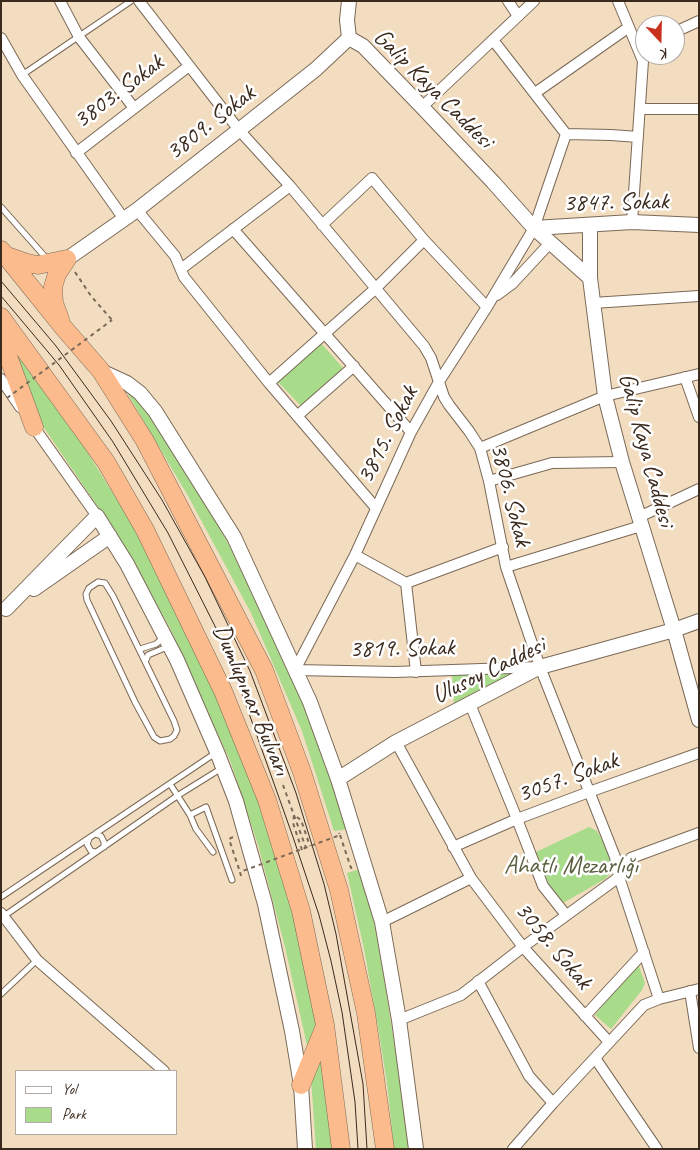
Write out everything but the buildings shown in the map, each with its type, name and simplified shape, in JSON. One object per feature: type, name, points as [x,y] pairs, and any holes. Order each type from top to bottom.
[{"type":"highway","points":[[4,253],[27,263],[38,265],[58,261],[53,287],[54,303],[63,328]]},
{"type":"highway","name":"Dumlupınar Bulvarı","points":[[4,253],[63,328],[101,371],[145,441],[264,670],[302,772],[339,890],[362,994],[385,1149]]},
{"type":"highway","name":"Dumlupınar Bulvarı","points":[[1,317],[106,462],[145,530],[223,692],[267,800],[301,911],[325,1025],[340,1149]]},
{"type":"highway","points":[[1,337],[34,426]]},
{"type":"highway","points":[[301,1085],[325,1025]]},
{"type":"street","points":[[60,1],[80,38],[134,108]]},
{"type":"street","name":"3806. Sokak","points":[[140,1],[239,130],[290,186],[424,346],[440,380],[444,397],[480,448],[489,481],[506,567],[540,666],[615,857],[619,877],[659,998]]},
{"type":"street","points":[[348,1],[347,20],[349,38]]},
{"type":"street","points":[[508,1],[518,16]]},
{"type":"street","points":[[422,107],[534,1]]},
{"type":"street","points":[[618,1],[635,37]]},
{"type":"street","points":[[685,27],[699,21]]},
{"type":"street","points":[[535,94],[629,27]]},
{"type":"street","points":[[1,38],[22,75],[124,219]]},
{"type":"street","name":"Galip Kaya Caddesi","points":[[349,38],[363,46],[534,228],[590,278]]},
{"type":"street","name":"3809. Sokak","points":[[58,261],[137,210],[316,69],[349,38]]},
{"type":"street","points":[[493,40],[566,134],[610,134],[638,137]]},
{"type":"street","points":[[632,222],[643,65]]},
{"type":"street","name":"3803. Sokak","points":[[76,152],[189,66]]},
{"type":"street","points":[[640,109],[699,109]]},
{"type":"street","name":"3815. Sokak","points":[[295,670],[355,555],[411,432],[440,380],[490,303],[534,228],[566,134]]},
{"type":"street","points":[[322,225],[372,178],[424,240],[490,303],[512,284],[550,243]]},
{"type":"street","points":[[180,269],[290,186]]},
{"type":"street","points":[[137,210],[175,256],[184,277],[269,383],[376,508]]},
{"type":"street","name":"3847. Sokak","points":[[534,228],[632,222],[698,223]]},
{"type":"street","name":"Galip Kaya Caddesi","points":[[590,225],[590,278],[605,396],[622,462],[674,630],[699,720]]},
{"type":"street","points":[[233,229],[411,432]]},
{"type":"street","points":[[269,383],[375,289],[424,240]]},
{"type":"street","points":[[593,303],[699,296]]},
{"type":"street","points":[[297,416],[354,366]]},
{"type":"street","name":"Dumlupınar Bulvarı","points":[[101,371],[140,393],[156,411],[234,537],[310,702],[338,779],[382,922],[399,1020],[416,1149]]},
{"type":"street","points":[[480,448],[605,396],[699,374]]},
{"type":"street","points":[[685,377],[699,417]]},
{"type":"street","points":[[1,379],[97,516],[128,564],[164,633],[224,768],[236,801],[266,904],[301,1085],[305,1149]]},
{"type":"street","points":[[489,481],[552,463],[622,462]]},
{"type":"street","points":[[506,567],[640,521],[699,489]]},
{"type":"street","points":[[4,611],[97,516]]},
{"type":"street","points":[[4,611],[110,536]]},
{"type":"street","points":[[355,555],[406,583],[502,547]]},
{"type":"street","points":[[406,583],[416,672]]},
{"type":"street","name":"Ulusoy Caddesi","points":[[338,779],[396,742],[540,666],[674,630],[699,621]]},
{"type":"street","name":"3819. Sokak","points":[[295,670],[416,672],[540,666]]},
{"type":"street","points":[[470,704],[542,886],[566,915]]},
{"type":"street","name":"3058. Sokak","points":[[396,742],[471,878],[522,947],[608,1042]]},
{"type":"street","name":"3057. Sokak","points":[[453,847],[517,819],[699,753]]},
{"type":"street","points":[[399,1020],[461,995],[522,947],[619,877],[631,858],[699,833]]},
{"type":"street","points":[[382,922],[471,878]]},
{"type":"street","points":[[2,915],[37,960],[163,1070]]},
{"type":"street","points":[[585,1016],[644,952]]},
{"type":"street","points":[[478,982],[529,1076],[553,1103]]},
{"type":"street","points":[[513,1149],[608,1042],[644,1005],[659,998],[694,990],[699,1048]]},
{"type":"street","points":[[595,1058],[657,1149]]},
{"type":"lane","points":[[22,75],[80,38],[131,1]]},
{"type":"lane","points":[[1,207],[58,261]]},
{"type":"lane","points":[[98,582],[105,583],[140,649],[177,730],[174,736],[164,741],[160,741],[154,736],[135,702],[87,600],[86,594],[94,584],[98,582]]},
{"type":"lane","points":[[140,649],[156,644],[163,639],[164,633]]},
{"type":"lane","points":[[146,660],[148,656],[170,646]]},
{"type":"lane","points":[[1,898],[217,752]]},
{"type":"lane","points":[[2,915],[177,796],[224,768]]},
{"type":"lane","points":[[170,784],[190,815],[196,829],[213,852]]},
{"type":"lane","points":[[190,815],[206,807],[232,880]]},
{"type":"lane","points":[[96,834],[101,836],[104,846]]},
{"type":"lane","points":[[89,838],[87,844],[91,851],[95,852]]},
{"type":"lane","points":[[1,994],[37,960]]},
{"type":"path","points":[[7,398],[112,320],[58,261]]},
{"type":"path","points":[[283,785],[306,848]]},
{"type":"path","points":[[294,815],[301,820],[310,846]]},
{"type":"path","points":[[294,815],[293,823],[302,850]]},
{"type":"path","points":[[240,872],[340,834],[350,864]]},
{"type":"path","points":[[239,836],[229,839],[241,876]]},
{"type":"green space","points":[[5,337],[78,437],[148,550],[231,729],[256,791],[294,913],[317,1023],[308,1050],[285,947],[258,845],[231,763],[170,628],[122,542],[42,425]]},
{"type":"green space","points":[[320,342],[344,369],[301,406],[277,381]]},
{"type":"green space","points":[[126,391],[144,404],[183,463],[235,556],[286,659],[320,745],[349,829],[334,831],[302,731],[251,613],[188,496]]},
{"type":"green space","points":[[517,671],[517,674],[454,705],[452,675]]},
{"type":"green space","name":"Ahatlı Mezarlığı","points":[[589,827],[597,831],[610,854],[614,870],[605,879],[563,903],[550,887],[536,852]]},
{"type":"green space","points":[[360,869],[374,922],[384,978],[409,1149],[394,1149],[387,1083],[378,1027],[364,949],[347,873]]},
{"type":"green space","points":[[638,963],[645,983],[642,990],[611,1029],[595,1015]]},
{"type":"green space","points":[[322,1042],[334,1149],[316,1149],[311,1078]]},
{"type":"tram line","points":[[1,281],[56,346],[111,421],[162,500],[205,577],[250,671],[296,793],[324,884],[336,934],[363,1084],[367,1149]]},
{"type":"tram line","points":[[1,296],[59,365],[113,442],[168,533],[225,646],[319,915],[342,1012],[355,1102],[358,1149]]}]
